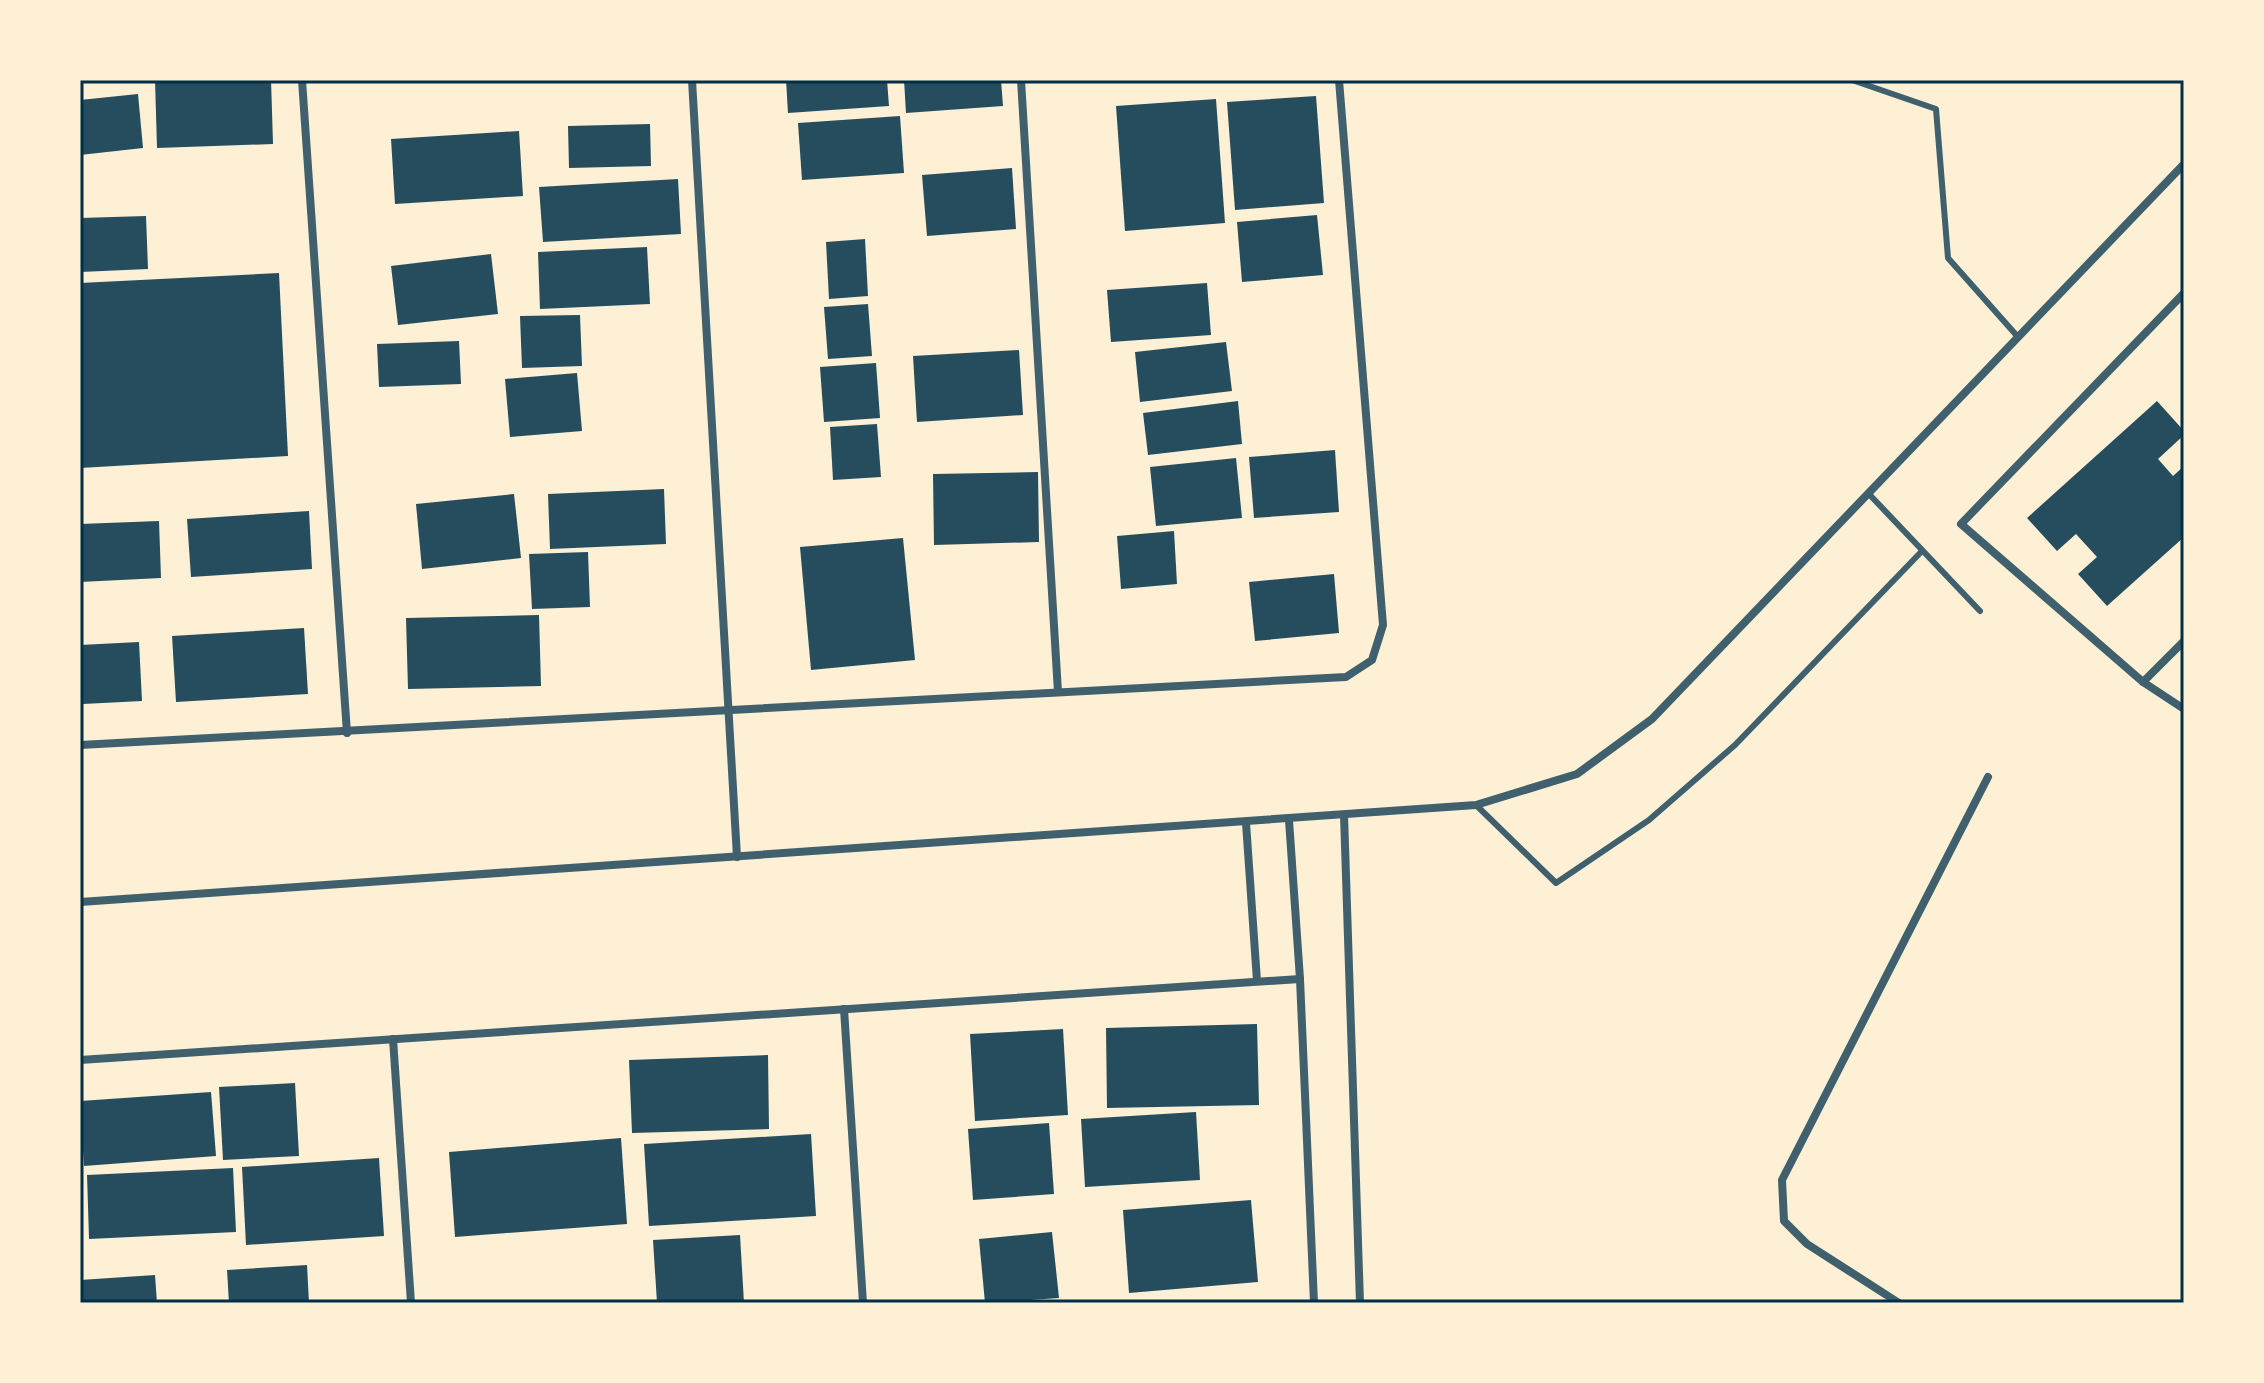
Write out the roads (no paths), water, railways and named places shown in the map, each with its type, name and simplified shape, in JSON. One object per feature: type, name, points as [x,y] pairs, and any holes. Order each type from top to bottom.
[{"type":"street","points":[[302,80],[347,733]]},
{"type":"street","points":[[692,80],[737,857]]},
{"type":"street","points":[[1021,80],[1058,692]]},
{"type":"street","points":[[80,745],[1346,677],[1372,660],[1383,625],[1339,80]]},
{"type":"street","points":[[80,902],[1476,805],[1577,774],[1652,719],[2184,164]]},
{"type":"street","points":[[2184,293],[1961,524],[2143,682],[2184,709]]},
{"type":"street","points":[[2143,682],[2184,641]]},
{"type":"street","points":[[1899,1303],[1807,1244],[1784,1221],[1782,1180],[1988,777]]},
{"type":"street","points":[[1344,815],[1360,1303]]},
{"type":"street","points":[[1289,820],[1300,979],[1314,1303]]},
{"type":"street","points":[[1246,823],[1257,981]]},
{"type":"street","points":[[80,1060],[1300,979]]},
{"type":"street","points":[[844,1009],[863,1303]]},
{"type":"street","points":[[393,1039],[411,1303]]},
{"type":"lane","points":[[1852,80],[1936,109],[1948,258],[2018,337]]},
{"type":"lane","points":[[1868,493],[1980,611]]},
{"type":"lane","points":[[1476,805],[1556,883],[1649,820],[1735,745],[1922,551]]}]
